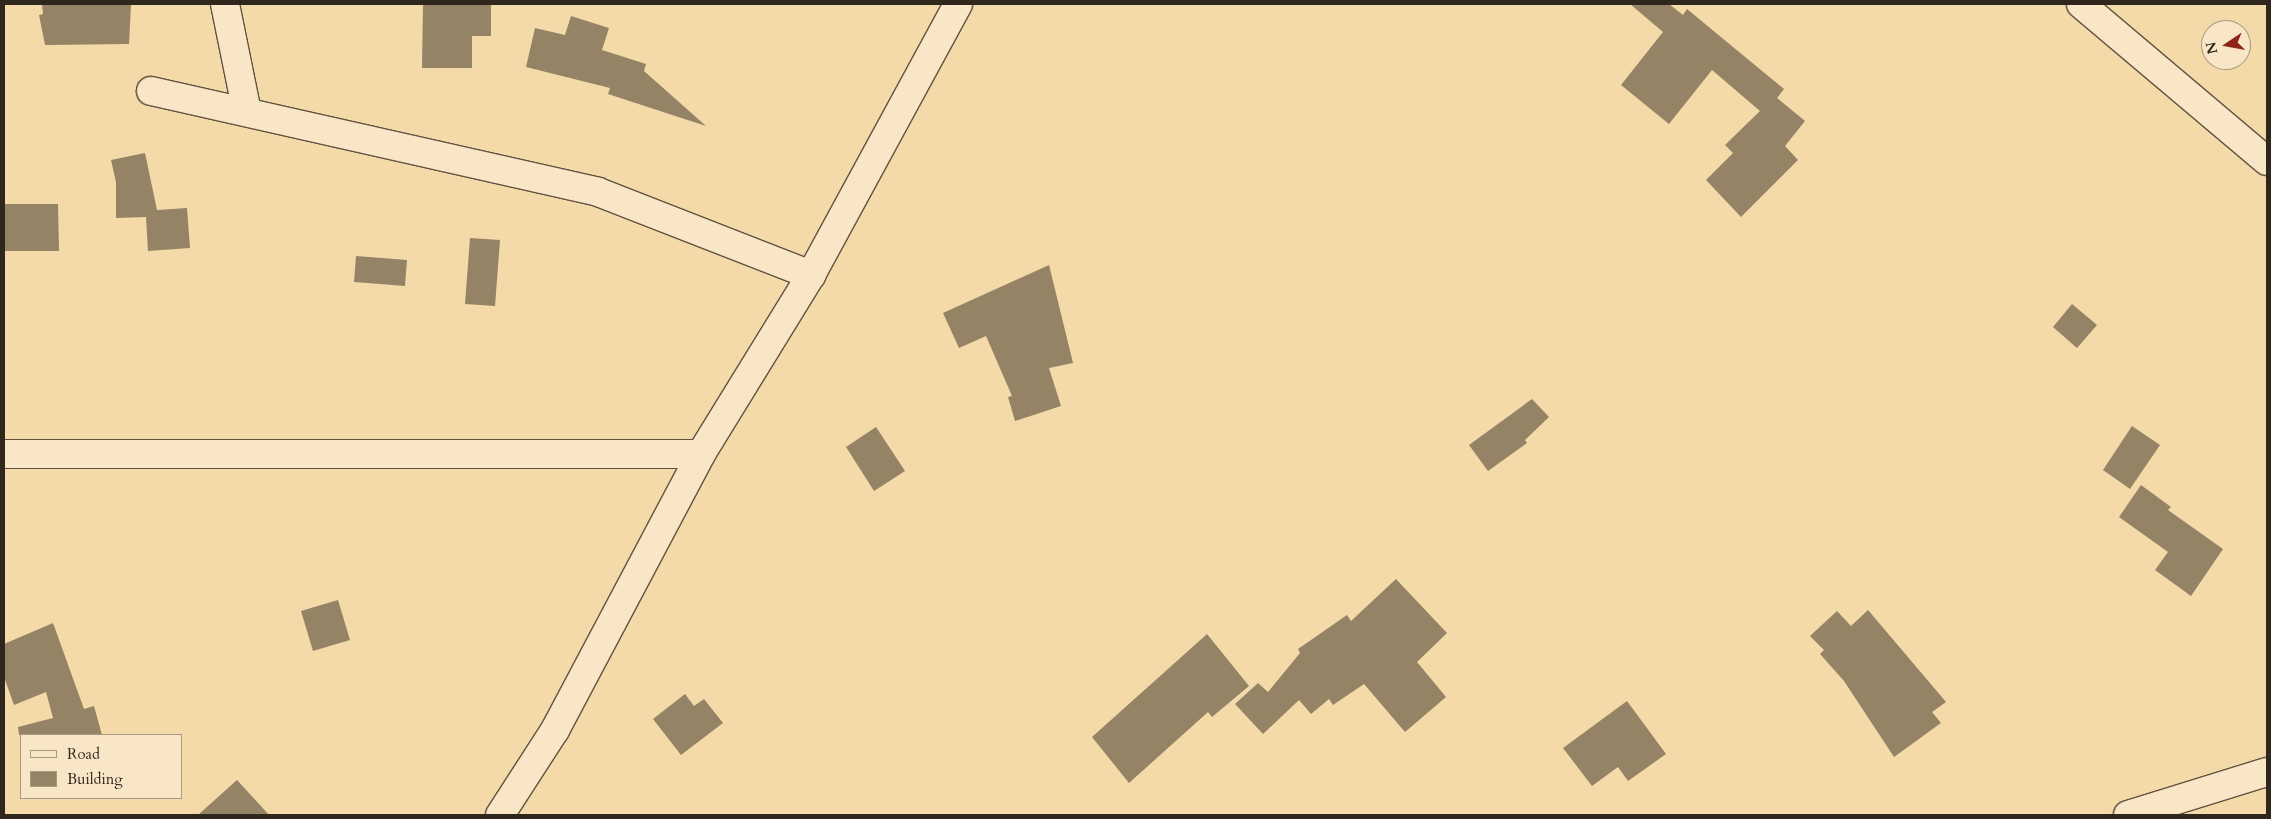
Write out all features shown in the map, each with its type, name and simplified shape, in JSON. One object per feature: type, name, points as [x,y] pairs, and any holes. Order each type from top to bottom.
[{"type":"street","points":[[226,4],[247,112]]},
{"type":"street","points":[[500,815],[555,730],[701,454],[811,275],[958,4]]},
{"type":"street","points":[[2081,4],[2267,161]]},
{"type":"street","points":[[151,90],[598,192],[811,275]]},
{"type":"street","points":[[4,454],[701,454]]},
{"type":"street","points":[[2128,815],[2267,772]]},
{"type":"building","points":[[42,4],[131,4],[129,44],[45,45],[39,15],[43,14]]},
{"type":"building","points":[[423,4],[491,4],[491,36],[472,36],[472,68],[422,68]]},
{"type":"building","points":[[1630,4],[1669,4],[1683,15],[1687,9],[1784,89],[1777,98],[1805,121],[1785,146],[1798,160],[1741,217],[1706,180],[1733,153],[1725,145],[1760,111],[1712,70],[1669,124],[1621,85],[1663,32]]},
{"type":"building","points":[[571,16],[609,28],[602,50],[646,64],[644,71],[706,126],[608,94],[610,88],[526,67],[535,28],[565,35]]},
{"type":"building","points":[[145,153],[157,210],[187,208],[190,248],[148,251],[146,217],[116,218],[116,182],[111,160]]},
{"type":"building","points":[[4,204],[58,204],[59,251],[4,251]]},
{"type":"building","points":[[470,238],[500,240],[495,306],[465,304]]},
{"type":"building","points":[[356,256],[407,260],[405,286],[354,282]]},
{"type":"building","points":[[1049,265],[1073,363],[1049,368],[1061,406],[1015,421],[1008,397],[1012,396],[986,336],[959,348],[943,313]]},
{"type":"building","points":[[2072,304],[2097,325],[2077,348],[2053,327]]},
{"type":"building","points":[[1532,399],[1549,417],[1525,440],[1527,443],[1488,471],[1469,445]]},
{"type":"building","points":[[2132,426],[2160,445],[2130,489],[2103,470]]},
{"type":"building","points":[[876,427],[905,471],[874,491],[846,447]]},
{"type":"building","points":[[2141,485],[2171,507],[2168,510],[2223,549],[2191,596],[2155,570],[2168,552],[2119,517]]},
{"type":"building","points":[[1396,579],[1447,633],[1417,662],[1446,697],[1405,732],[1364,684],[1333,705],[1329,699],[1311,714],[1299,700],[1263,734],[1235,704],[1258,683],[1268,692],[1300,653],[1298,649],[1347,615],[1351,621]]},
{"type":"building","points":[[338,600],[350,640],[313,651],[301,611]]},
{"type":"building","points":[[1868,610],[1946,702],[1932,712],[1941,723],[1894,757],[1844,681],[1820,654],[1824,650],[1810,636],[1837,611],[1851,626]]},
{"type":"building","points":[[53,623],[84,709],[94,706],[102,734],[19,735],[18,727],[53,718],[46,692],[14,705],[4,677],[4,644]]},
{"type":"building","points":[[1207,634],[1249,686],[1212,717],[1208,712],[1129,783],[1092,737]]},
{"type":"building","points":[[685,694],[694,706],[704,699],[723,723],[681,755],[653,719]]},
{"type":"building","points":[[1627,701],[1666,754],[1628,781],[1618,767],[1592,786],[1563,748]]},
{"type":"building","points":[[237,780],[269,815],[198,815]]}]
